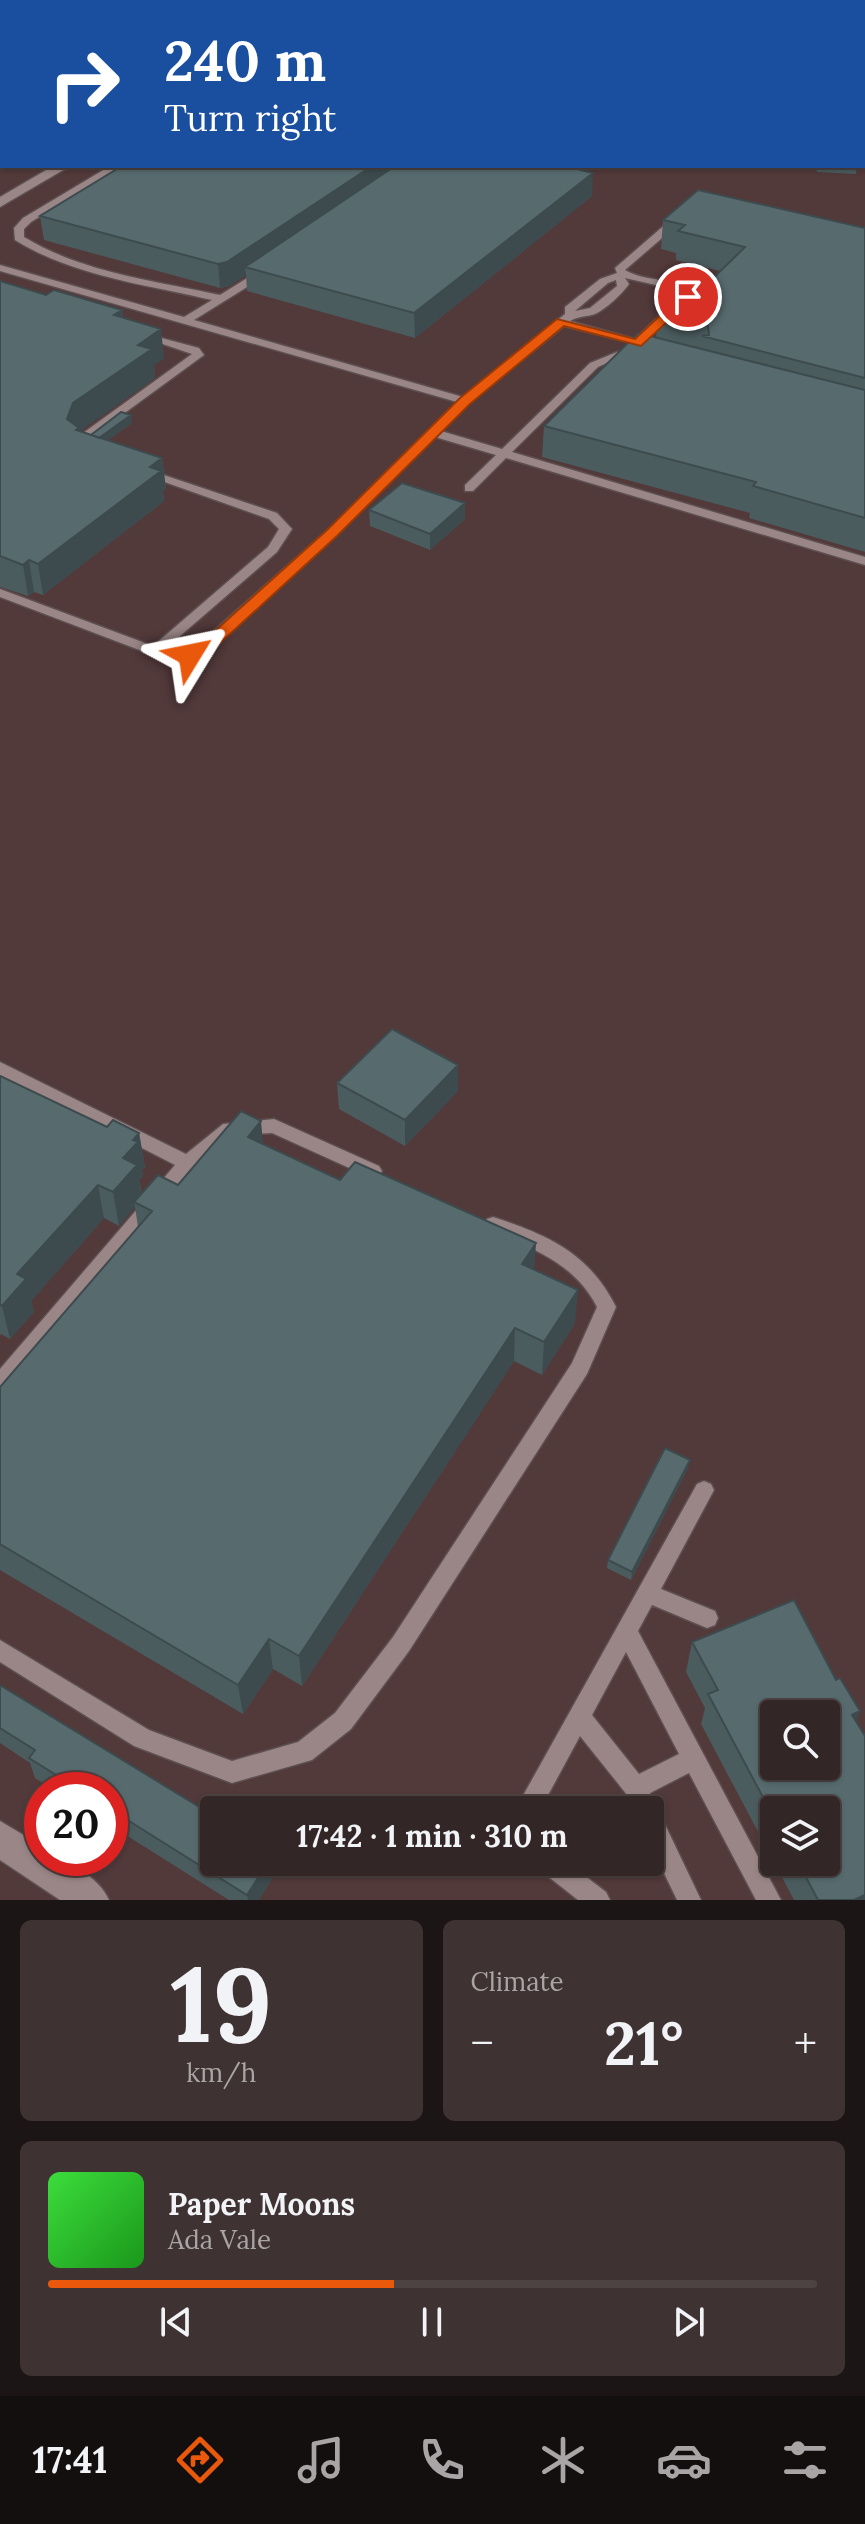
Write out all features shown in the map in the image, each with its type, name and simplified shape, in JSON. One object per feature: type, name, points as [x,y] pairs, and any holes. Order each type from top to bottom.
[{"type":"street","points":[[0,203],[60,168]]},
{"type":"street","points":[[0,1839],[91,1900]]},
{"type":"lane","points":[[114,168],[27,220],[19,228],[19,238],[55,255],[224,299]]},
{"type":"lane","points":[[622,276],[619,270],[681,215],[691,211]]},
{"type":"lane","points":[[187,320],[276,264]]},
{"type":"lane","points":[[0,268],[465,401]]},
{"type":"lane","points":[[0,593],[155,651],[190,655],[212,642],[332,533],[465,401],[566,318],[569,309],[604,281],[622,276],[680,288],[688,294],[637,343]]},
{"type":"lane","points":[[566,318],[662,350]]},
{"type":"lane","points":[[91,455],[80,448],[83,438],[198,355],[195,350],[131,330]]},
{"type":"lane","points":[[469,488],[594,365],[617,355],[646,358]]},
{"type":"lane","points":[[434,433],[865,561]]},
{"type":"lane","points":[[133,469],[273,516],[286,529],[273,549],[155,651]]},
{"type":"lane","points":[[0,1068],[187,1163]]},
{"type":"lane","points":[[0,1383],[187,1163],[229,1129],[274,1126],[387,1177]]},
{"type":"lane","points":[[0,1650],[142,1738],[232,1772],[304,1752],[343,1721],[401,1644],[580,1368],[607,1307],[591,1275],[567,1257],[471,1215]]},
{"type":"lane","points":[[535,1796],[704,1490]]},
{"type":"lane","points":[[649,1594],[707,1618]]},
{"type":"lane","points":[[626,1631],[769,1900]]},
{"type":"lane","points":[[578,1716],[640,1796]]},
{"type":"lane","points":[[636,1788],[695,1758]]},
{"type":"lane","points":[[664,1847],[689,1900]]},
{"type":"lane","points":[[566,1876],[598,1900]]},
{"type":"shaded area","points":[[0,168],[865,168],[865,1900],[0,1900]]},
{"type":"building","points":[[119,168],[369,168],[227,262],[218,264],[40,216]]},
{"type":"building","points":[[392,168],[573,168],[593,173],[414,313],[245,267]]},
{"type":"building","points":[[698,190],[865,228],[865,378],[702,336],[709,335],[708,326],[658,312],[683,289],[698,293],[745,247],[678,231],[685,225],[663,220]]},
{"type":"building","points":[[0,281],[46,295],[54,290],[122,310],[114,315],[161,329],[138,345],[152,349],[73,403],[67,419],[79,428],[76,430],[162,458],[150,467],[161,471],[38,564],[29,560],[23,565],[0,556]]},
{"type":"building","points":[[638,333],[865,390],[865,518],[753,486],[756,482],[544,426]]},
{"type":"building","points":[[121,412],[131,415],[99,438],[91,435]]},
{"type":"building","points":[[402,483],[465,503],[430,534],[369,510]]},
{"type":"building","points":[[392,1029],[458,1065],[405,1120],[337,1083]]},
{"type":"building","points":[[0,1076],[107,1127],[113,1120],[139,1133],[133,1140],[138,1142],[123,1158],[137,1165],[113,1192],[98,1185],[17,1274],[26,1279],[2,1306],[0,1305]]},
{"type":"building","points":[[241,1111],[261,1121],[248,1137],[340,1180],[355,1162],[536,1243],[522,1264],[578,1290],[544,1342],[515,1328],[299,1656],[269,1639],[238,1685],[0,1544],[0,1387],[152,1211],[134,1202],[158,1175],[178,1185]]},
{"type":"building","points":[[665,1448],[690,1460],[632,1572],[608,1560]]},
{"type":"building","points":[[794,1600],[836,1680],[840,1678],[860,1711],[852,1715],[865,1736],[865,1895],[854,1900],[818,1900],[805,1876],[840,1876],[840,1796],[762,1796],[708,1694],[718,1690],[692,1642]]},
{"type":"building","points":[[0,1685],[200,1807],[200,1865],[128,1820],[128,1772],[51,1772],[29,1758],[35,1750],[0,1728]]},
{"type":"building","points":[[217,1876],[259,1876],[247,1895]]},
{"type":"route","points":[[190,655],[212,642],[332,533],[465,401],[562,322],[637,343],[688,297]]}]
